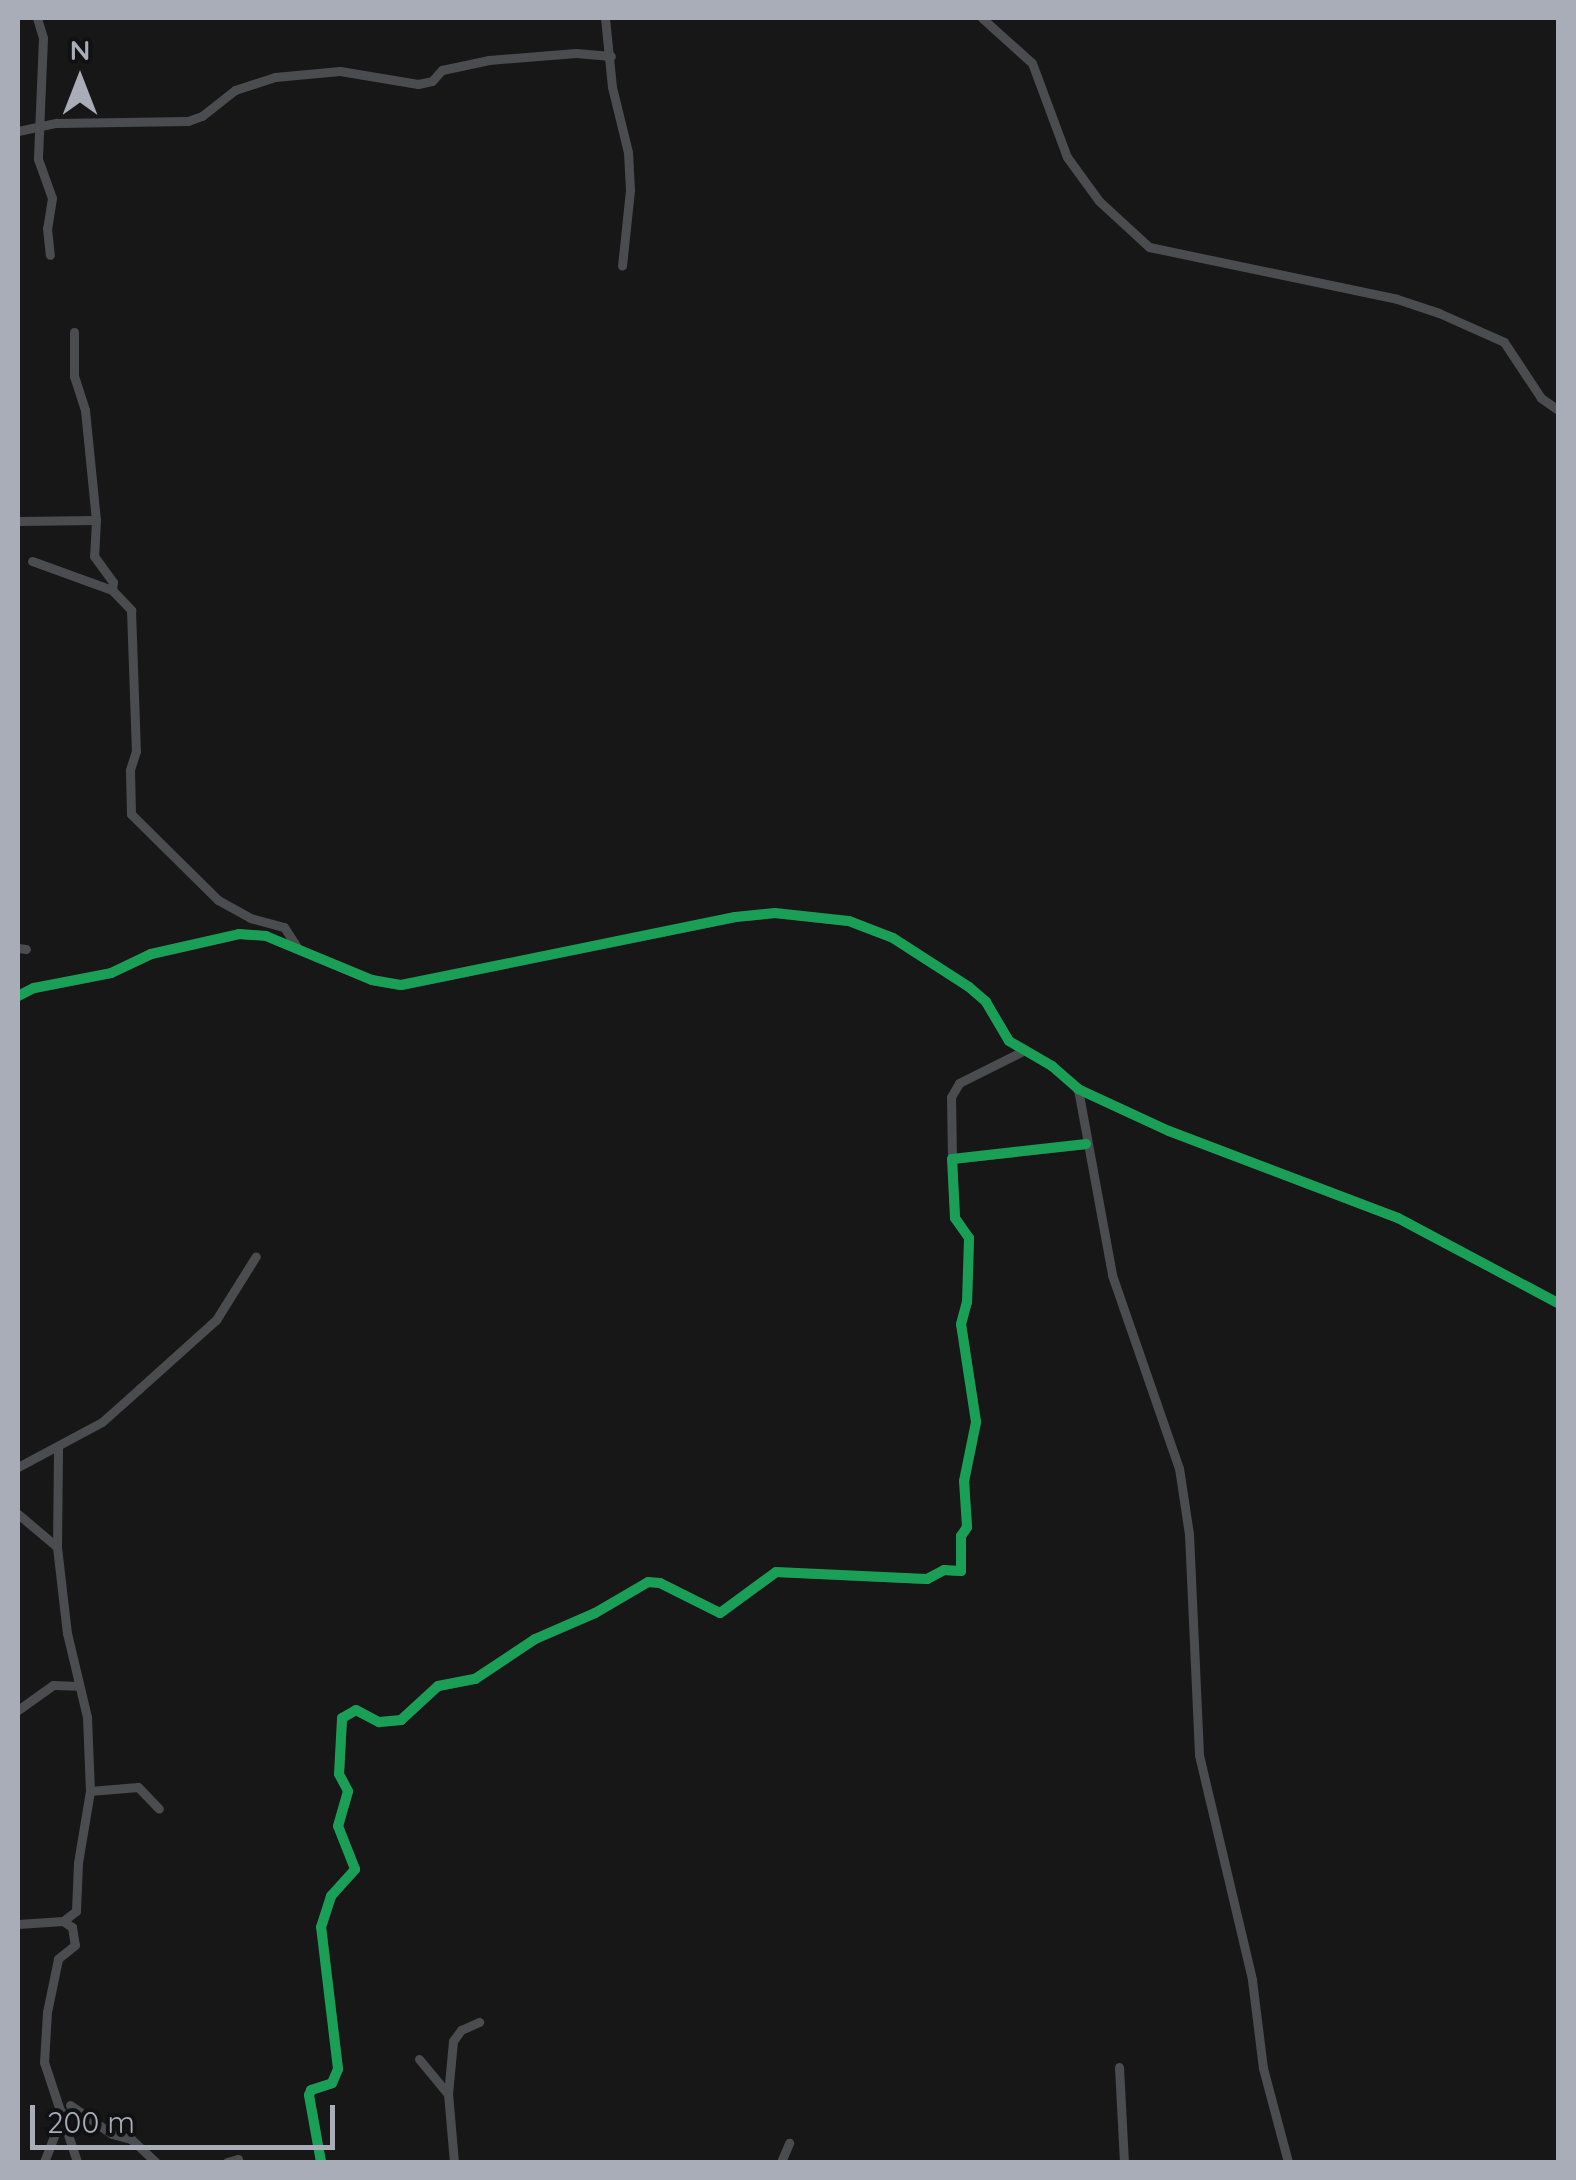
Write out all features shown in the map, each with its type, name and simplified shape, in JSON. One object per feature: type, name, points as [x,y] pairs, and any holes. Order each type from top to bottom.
[{"type":"street","points":[[37,18],[43,38],[41,174],[52,198],[47,228],[50,256]]},
{"type":"street","points":[[605,18],[629,174],[622,266]]},
{"type":"street","points":[[982,18],[1032,64],[1067,157],[1099,201],[1148,248],[1397,299],[1439,313],[1504,342],[1541,398],[1558,410]]},
{"type":"street","points":[[18,131],[57,123],[188,120],[202,116],[235,90],[274,78],[340,71],[418,84],[432,81],[442,70],[488,60],[559,53],[611,56]]},
{"type":"street","points":[[74,332],[74,376],[85,410],[96,520],[94,556],[113,582],[112,590]]},
{"type":"street","points":[[18,521],[96,520]]},
{"type":"street","points":[[32,561],[112,590],[131,610],[136,751],[130,770],[131,814],[218,900],[250,918],[284,927],[297,947]]},
{"type":"street","points":[[18,996],[111,973],[151,954],[239,934],[266,936],[372,980],[401,985],[735,917],[814,915],[849,921],[893,938],[931,960],[986,1002],[1009,1041],[1052,1066],[1078,1089],[1169,1131],[1398,1218],[1558,1303]]},
{"type":"street","points":[[321,2162],[309,2095],[312,2090],[332,2083],[338,2069],[332,2050],[322,1927],[331,1896],[356,1868],[338,1826],[348,1791],[340,1774],[339,1733],[349,1710],[380,1722],[401,1720],[438,1686],[476,1679],[535,1639],[595,1613],[625,1591],[648,1582],[660,1583],[720,1613],[776,1572],[927,1579],[944,1570],[963,1568],[964,1481],[976,1422],[961,1324],[970,1238],[955,1218],[951,1096],[959,1083],[1023,1051]]},
{"type":"street","points":[[1078,1089],[1112,1275],[1179,1468],[1188,1534],[1199,1755],[1252,1980],[1263,2068],[1288,2162]]},
{"type":"street","points":[[952,1159],[1086,1144]]},
{"type":"street","points":[[18,1467],[102,1422],[216,1320],[256,1256]]},
{"type":"street","points":[[18,1924],[63,1921],[76,1911],[78,1863],[90,1791],[88,1717],[78,1686],[57,1547],[58,1446]]},
{"type":"street","points":[[18,1514],[57,1547]]},
{"type":"street","points":[[18,1710],[53,1685],[78,1686]]},
{"type":"street","points":[[90,1791],[138,1787],[159,1809]]},
{"type":"street","points":[[63,1921],[72,1927],[75,1946],[58,1960],[44,2038],[44,2062],[66,2109],[77,2162]]},
{"type":"street","points":[[454,2162],[448,2094],[453,2041],[462,2030],[478,2022]]},
{"type":"street","points":[[419,2058],[448,2094]]},
{"type":"street","points":[[1119,2068],[1124,2162]]},
{"type":"street","points":[[44,2162],[66,2109]]},
{"type":"street","points":[[66,2109],[112,2134],[131,2139],[156,2162]]},
{"type":"street","points":[[781,2162],[789,2143]]},
{"type":"street","points":[[227,2162],[238,2162]]},
{"type":"cycle path","points":[[18,996],[34,988],[111,973],[151,954],[239,934],[266,936],[372,980],[401,985],[735,917],[775,913],[849,921],[893,938],[969,987],[986,1002],[1009,1041],[1052,1066],[1078,1089],[1169,1131],[1398,1218],[1558,1303]]},
{"type":"cycle path","points":[[321,2162],[309,2095],[311,2090],[332,2083],[338,2069],[321,1927],[331,1896],[355,1869],[338,1826],[348,1791],[339,1774],[342,1718],[356,1710],[379,1722],[401,1720],[438,1686],[475,1679],[535,1639],[595,1613],[648,1582],[660,1583],[720,1613],[776,1572],[927,1579],[944,1570],[961,1571],[961,1536],[967,1527],[964,1481],[976,1422],[961,1324],[967,1302],[969,1238],[955,1218],[952,1159],[1086,1144]]}]
